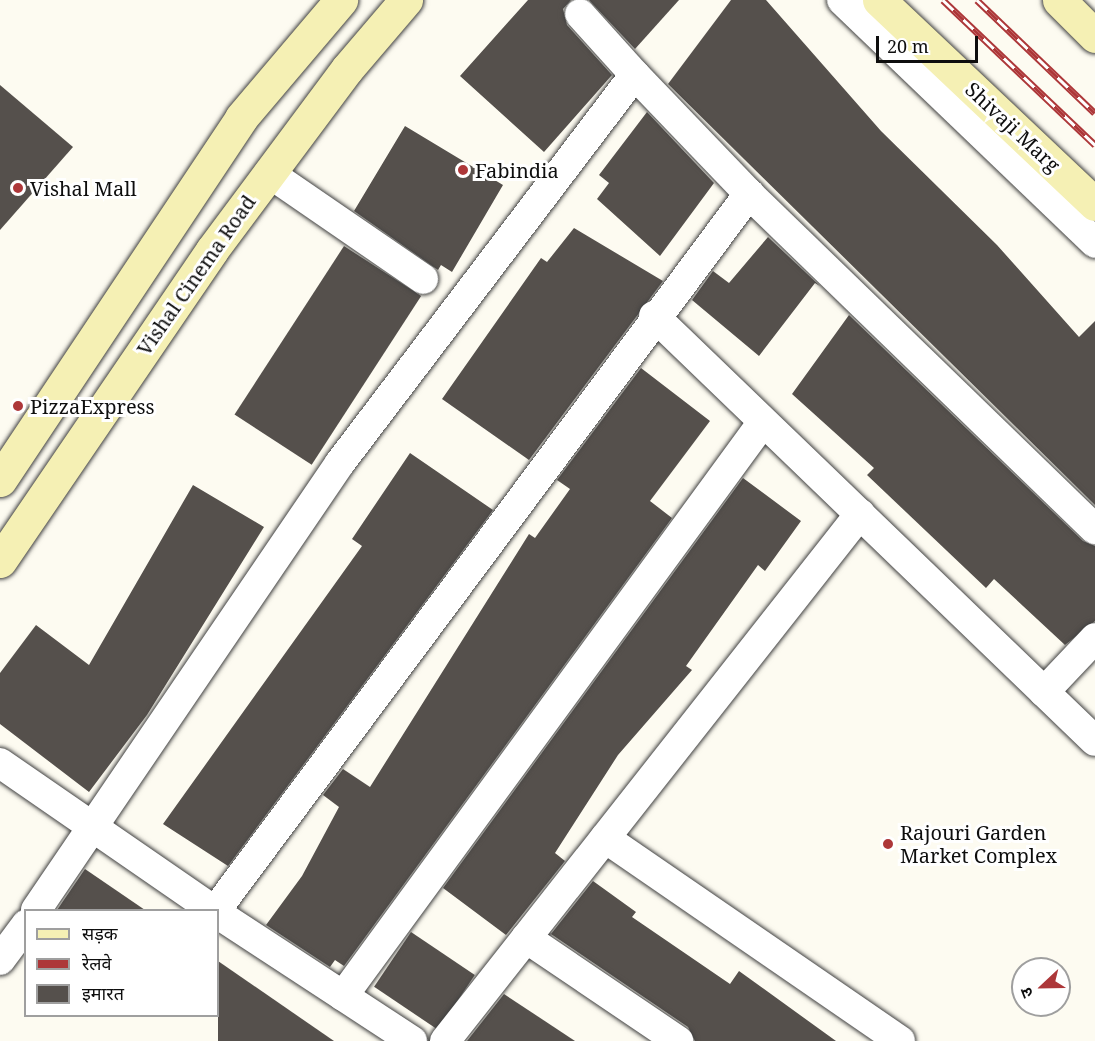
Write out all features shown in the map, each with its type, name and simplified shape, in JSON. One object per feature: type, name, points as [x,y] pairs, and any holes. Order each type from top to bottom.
[{"type":"street","points":[[0,480],[170,218],[278,69],[341,0]]},
{"type":"street","name":"Vishal Cinema Road","points":[[0,561],[212,250],[269,173],[406,0]]},
{"type":"street","points":[[842,0],[1095,243]]},
{"type":"street","name":"Shivaji Marg","points":[[879,0],[1095,204]]},
{"type":"street","points":[[1059,0],[1095,36]]},
{"type":"street","points":[[580,14],[749,194],[1095,529]]},
{"type":"street","points":[[37,909],[95,829],[340,463],[635,75]]},
{"type":"street","points":[[269,173],[423,279]]},
{"type":"street","points":[[218,909],[654,316],[749,194]]},
{"type":"street","points":[[170,218],[212,250]]},
{"type":"street","points":[[654,316],[1095,741]]},
{"type":"street","points":[[343,996],[763,422]]},
{"type":"street","points":[[445,1041],[860,514]]},
{"type":"street","points":[[1044,692],[1095,638]]},
{"type":"street","points":[[0,763],[212,909]]},
{"type":"street","points":[[605,838],[900,1041]]},
{"type":"street","points":[[219,914],[412,1041]]},
{"type":"street","points":[[0,960],[24,928]]},
{"type":"street","points":[[526,939],[678,1041]]},
{"type":"building","points":[[528,0],[571,0],[563,9],[567,25],[612,75],[544,152],[460,76]]},
{"type":"building","points":[[589,0],[679,0],[635,49]]},
{"type":"building","points":[[731,0],[766,0],[881,131],[997,245],[1079,337],[1095,321],[1095,505],[668,84]]},
{"type":"building","name":"Vishal Mall","points":[[0,85],[73,147],[0,230]]},
{"type":"building","points":[[647,112],[714,183],[660,256],[597,199],[609,183],[599,175]]},
{"type":"building","points":[[405,126],[503,185],[452,272],[441,265],[438,270],[354,211]]},
{"type":"building","points":[[574,228],[663,281],[529,460],[442,399],[541,258],[547,262]]},
{"type":"building","points":[[768,237],[820,286],[815,283],[759,356],[692,300],[713,271],[729,283]]},
{"type":"building","points":[[344,246],[421,296],[312,465],[235,415]]},
{"type":"building","points":[[849,315],[1083,541],[1095,546],[1095,621],[1065,645],[994,579],[986,588],[867,475],[874,468],[792,394]]},
{"type":"building","points":[[641,368],[710,421],[650,501],[672,518],[344,966],[335,960],[330,967],[266,925],[302,876],[339,807],[323,795],[343,769],[370,787],[529,534],[535,538],[570,489],[557,480]]},
{"type":"building","points":[[410,453],[493,510],[228,866],[163,824],[362,546],[352,539]]},
{"type":"building","points":[[743,478],[801,521],[765,571],[758,565],[686,666],[692,670],[618,755],[555,853],[565,861],[506,935],[443,888]]},
{"type":"building","points":[[193,485],[264,527],[147,715],[89,792],[0,724],[0,673],[36,625],[89,665]]},
{"type":"building","points":[[85,869],[144,909],[58,909]]},
{"type":"building","points":[[593,881],[636,912],[632,917],[730,984],[739,971],[836,1041],[695,1041],[688,1027],[551,934]]},
{"type":"building","points":[[411,932],[475,975],[438,1030],[374,987]]},
{"type":"building","points":[[219,962],[334,1041],[218,1041]]},
{"type":"building","points":[[504,994],[575,1041],[467,1041]]},
{"type":"railway","points":[[943,0],[1095,145]]},
{"type":"railway","points":[[977,0],[1095,113]]},
{"type":"place","name":"Fabindia","points":[[463,170]]},
{"type":"place","name":"Vishal Mall","points":[[18,188]]},
{"type":"place","name":"PizzaExpress","points":[[18,406]]},
{"type":"place","name":"Rajouri Garden Market Complex","points":[[888,844]]}]
